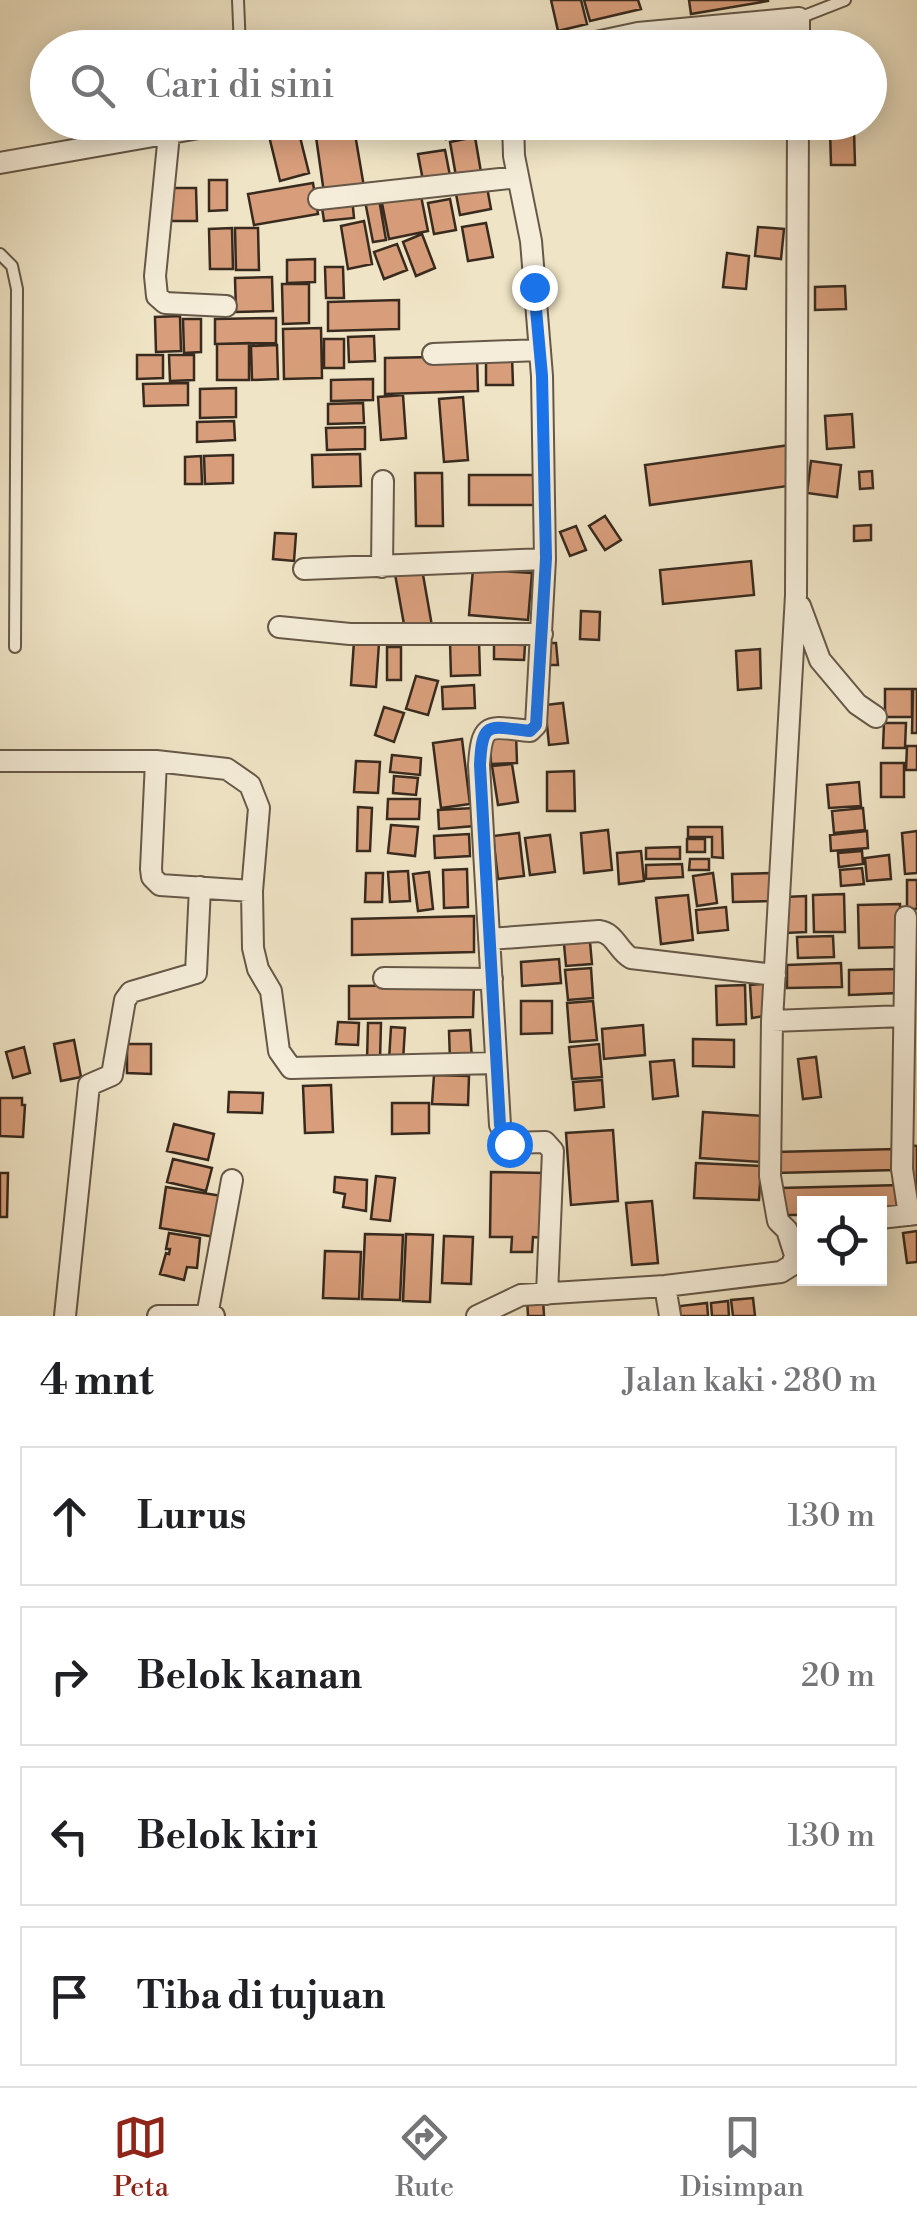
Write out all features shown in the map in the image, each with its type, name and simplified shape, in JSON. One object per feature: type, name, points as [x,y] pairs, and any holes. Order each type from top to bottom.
[{"type":"street","points":[[661,30],[799,18],[799,30]]},
{"type":"street","points":[[0,164],[135,140]]},
{"type":"street","points":[[168,140],[155,276],[157,296],[165,303],[226,306]]},
{"type":"street","points":[[515,140],[531,241],[540,350],[546,558],[542,634],[536,725],[530,731],[492,728],[481,736],[502,1134],[509,1144],[545,1142],[553,1150],[546,1294]]},
{"type":"street","points":[[485,1315],[521,1295],[666,1286],[782,1272],[792,1265],[795,1255],[796,1228],[778,1221],[770,1176],[772,1021],[796,595],[798,140]]},
{"type":"street","points":[[318,199],[518,177]]},
{"type":"street","points":[[433,354],[540,350]]},
{"type":"street","points":[[382,567],[383,481]]},
{"type":"street","points":[[304,569],[546,558]]},
{"type":"street","points":[[796,595],[820,660],[858,704],[876,718]]},
{"type":"street","points":[[279,626],[350,634],[542,634]]},
{"type":"street","points":[[0,761],[156,762],[227,768],[250,784],[259,808],[252,891],[254,948],[258,969],[271,991],[279,1051],[291,1068],[496,1063]]},
{"type":"street","points":[[156,762],[152,877],[160,886],[252,891]]},
{"type":"street","points":[[66,1316],[89,1085],[112,1075],[125,1000],[130,992],[196,973],[200,887]]},
{"type":"street","points":[[887,1217],[913,1214],[902,1169],[906,917]]},
{"type":"street","points":[[489,939],[599,930],[611,936],[631,958],[776,975]]},
{"type":"street","points":[[384,978],[492,979]]},
{"type":"street","points":[[772,1021],[904,1016]]},
{"type":"street","points":[[158,1316],[210,1316],[232,1180]]},
{"type":"street","points":[[666,1286],[670,1316]]},
{"type":"lane","points":[[238,0],[239,30]]},
{"type":"lane","points":[[799,18],[845,0]]},
{"type":"lane","points":[[0,254],[12,266],[17,289],[15,647]]},
{"type":"building","points":[[551,0],[581,0],[587,24],[558,30]]},
{"type":"building","points":[[584,0],[638,0],[641,9],[590,21]]},
{"type":"building","points":[[689,0],[768,0],[768,1],[691,14]]},
{"type":"building","points":[[270,140],[301,140],[309,173],[280,181]]},
{"type":"building","points":[[316,140],[356,140],[364,187],[324,193]]},
{"type":"building","points":[[476,140],[482,178],[457,182],[450,142]]},
{"type":"building","points":[[830,140],[854,140],[855,165],[831,165]]},
{"type":"building","points":[[445,150],[451,181],[424,186],[418,154]]},
{"type":"building","points":[[209,180],[227,180],[227,210],[209,211]]},
{"type":"building","points":[[313,183],[318,214],[254,225],[248,194]]},
{"type":"building","points":[[487,187],[491,209],[460,215],[456,194]]},
{"type":"building","points":[[169,188],[196,188],[197,221],[169,221]]},
{"type":"building","points":[[420,191],[428,231],[389,239],[381,198]]},
{"type":"building","points":[[378,193],[386,240],[373,242],[364,196]]},
{"type":"building","points":[[352,197],[354,218],[324,221],[321,201]]},
{"type":"building","points":[[450,199],[456,230],[434,234],[428,203]]},
{"type":"building","points":[[364,221],[372,264],[348,269],[341,226]]},
{"type":"building","points":[[486,223],[493,257],[468,261],[462,227]]},
{"type":"building","points":[[758,227],[784,229],[781,259],[755,256]]},
{"type":"building","points":[[232,228],[233,269],[210,269],[209,229]]},
{"type":"building","points":[[235,228],[258,228],[259,270],[236,270]]},
{"type":"building","points":[[422,234],[435,268],[416,276],[403,242]]},
{"type":"building","points":[[397,244],[407,270],[384,279],[374,252]]},
{"type":"building","points":[[727,253],[749,256],[746,289],[723,287]]},
{"type":"building","points":[[315,259],[315,282],[287,283],[287,260]]},
{"type":"building","points":[[325,267],[343,267],[344,298],[326,298]]},
{"type":"building","points":[[272,277],[273,311],[236,312],[235,278]]},
{"type":"building","points":[[282,284],[309,284],[309,323],[283,324]]},
{"type":"building","points":[[845,286],[846,309],[815,310],[815,287]]},
{"type":"building","points":[[399,300],[399,329],[328,331],[328,302]]},
{"type":"building","points":[[180,316],[181,351],[156,352],[155,317]]},
{"type":"building","points":[[276,318],[276,343],[215,344],[215,319]]},
{"type":"building","points":[[183,319],[201,319],[201,352],[184,353]]},
{"type":"building","points":[[321,328],[322,378],[284,379],[283,329]]},
{"type":"building","points":[[374,336],[375,361],[349,362],[348,337]]},
{"type":"building","points":[[324,339],[344,339],[344,368],[324,368]]},
{"type":"building","points":[[249,343],[249,380],[217,380],[217,344]]},
{"type":"building","points":[[277,345],[278,379],[252,380],[251,346]]},
{"type":"building","points":[[137,355],[163,355],[163,378],[137,379]]},
{"type":"building","points":[[169,355],[194,355],[194,380],[170,381]]},
{"type":"building","points":[[477,356],[478,391],[385,394],[385,358]]},
{"type":"building","points":[[486,356],[512,356],[513,385],[486,385]]},
{"type":"building","points":[[373,379],[373,400],[331,401],[331,380]]},
{"type":"building","points":[[188,383],[188,405],[144,406],[143,384]]},
{"type":"building","points":[[236,388],[236,417],[200,418],[200,389]]},
{"type":"building","points":[[403,395],[406,438],[381,440],[378,397]]},
{"type":"building","points":[[463,397],[468,460],[444,462],[439,399]]},
{"type":"building","points":[[363,403],[364,423],[328,424],[328,404]]},
{"type":"building","points":[[852,414],[854,447],[827,449],[825,416]]},
{"type":"building","points":[[234,421],[235,440],[197,442],[197,422]]},
{"type":"building","points":[[365,427],[365,449],[327,450],[326,428]]},
{"type":"building","points":[[790,445],[795,485],[650,505],[645,465]]},
{"type":"building","points":[[360,454],[361,486],[313,487],[312,455]]},
{"type":"building","points":[[233,455],[233,483],[205,484],[204,456]]},
{"type":"building","points":[[201,456],[202,484],[185,484],[185,457]]},
{"type":"building","points":[[811,461],[841,465],[837,497],[807,493]]},
{"type":"building","points":[[872,471],[873,488],[860,489],[859,472]]},
{"type":"building","points":[[415,473],[442,473],[443,526],[416,526]]},
{"type":"building","points":[[469,475],[536,475],[536,505],[469,505]]},
{"type":"building","points":[[605,516],[621,540],[605,550],[589,526]]},
{"type":"building","points":[[871,525],[871,540],[854,541],[854,526]]},
{"type":"building","points":[[576,526],[586,550],[570,556],[560,532]]},
{"type":"building","points":[[275,533],[296,534],[294,561],[273,559]]},
{"type":"building","points":[[751,561],[754,595],[663,604],[660,570]]},
{"type":"building","points":[[422,569],[432,626],[405,630],[395,574]]},
{"type":"building","points":[[473,569],[532,573],[528,620],[469,615]]},
{"type":"building","points":[[581,611],[600,612],[599,640],[580,639]]},
{"type":"building","points":[[354,641],[379,643],[376,687],[351,685]]},
{"type":"building","points":[[479,641],[480,675],[451,676],[450,642]]},
{"type":"building","points":[[547,643],[556,643],[558,665],[548,665]]},
{"type":"building","points":[[494,644],[525,645],[524,660],[494,659]]},
{"type":"building","points":[[387,647],[401,647],[401,680],[387,680]]},
{"type":"building","points":[[760,649],[761,688],[738,690],[736,651]]},
{"type":"building","points":[[416,676],[438,681],[428,715],[406,709]]},
{"type":"building","points":[[474,685],[475,708],[443,709],[442,687]]},
{"type":"building","points":[[885,689],[912,689],[912,717],[885,717]]},
{"type":"building","points":[[913,689],[917,689],[917,733],[912,733]]},
{"type":"building","points":[[563,703],[568,743],[549,745],[545,705]]},
{"type":"building","points":[[384,707],[404,713],[394,742],[375,735]]},
{"type":"building","points":[[884,723],[906,723],[905,748],[883,748]]},
{"type":"building","points":[[490,733],[516,733],[517,763],[491,764]]},
{"type":"building","points":[[462,739],[470,804],[441,808],[433,743]]},
{"type":"building","points":[[907,746],[917,746],[917,770],[906,770]]},
{"type":"building","points":[[392,755],[421,758],[420,775],[390,772]]},
{"type":"building","points":[[356,761],[380,762],[378,793],[354,792]]},
{"type":"building","points":[[881,763],[904,763],[904,797],[881,797]]},
{"type":"building","points":[[512,764],[518,802],[498,805],[492,766]]},
{"type":"building","points":[[574,771],[575,811],[547,811],[547,772]]},
{"type":"building","points":[[394,776],[418,778],[416,795],[393,793]]},
{"type":"building","points":[[859,782],[861,806],[829,808],[827,785]]},
{"type":"building","points":[[388,799],[420,799],[419,819],[387,819]]},
{"type":"building","points":[[358,807],[372,808],[370,851],[357,851]]},
{"type":"building","points":[[473,808],[474,826],[439,829],[438,810]]},
{"type":"building","points":[[863,808],[865,830],[834,833],[832,811]]},
{"type":"building","points":[[391,825],[418,827],[415,856],[388,853]]},
{"type":"building","points":[[688,827],[722,827],[723,858],[712,857],[712,837],[688,837]]},
{"type":"building","points":[[608,830],[612,870],[584,873],[581,833]]},
{"type":"building","points":[[867,831],[868,848],[831,851],[830,835]]},
{"type":"building","points":[[917,831],[917,873],[905,874],[902,833]]},
{"type":"building","points":[[519,833],[524,876],[498,879],[493,836]]},
{"type":"building","points":[[469,834],[470,856],[435,858],[434,836]]},
{"type":"building","points":[[550,835],[555,872],[530,875],[525,838]]},
{"type":"building","points":[[687,839],[705,839],[705,852],[687,852]]},
{"type":"building","points":[[680,847],[680,859],[646,859],[646,848]]},
{"type":"building","points":[[641,851],[644,881],[619,884],[617,853]]},
{"type":"building","points":[[862,851],[863,864],[839,867],[838,853]]},
{"type":"building","points":[[889,855],[891,879],[867,881],[865,858]]},
{"type":"building","points":[[690,859],[709,859],[709,870],[689,870]]},
{"type":"building","points":[[682,864],[683,877],[646,879],[646,865]]},
{"type":"building","points":[[862,868],[864,884],[841,886],[840,870]]},
{"type":"building","points":[[467,869],[468,907],[444,908],[443,870]]},
{"type":"building","points":[[408,871],[410,901],[390,902],[388,872]]},
{"type":"building","points":[[429,872],[433,909],[418,911],[413,874]]},
{"type":"building","points":[[366,873],[383,873],[382,902],[365,902]]},
{"type":"building","points":[[713,873],[717,903],[697,906],[693,876]]},
{"type":"building","points":[[771,873],[772,901],[733,902],[732,874]]},
{"type":"building","points":[[907,880],[917,880],[917,909],[907,909]]},
{"type":"building","points":[[844,894],[845,932],[814,932],[813,895]]},
{"type":"building","points":[[688,895],[693,940],[661,944],[656,898]]},
{"type":"building","points":[[806,896],[806,932],[785,933],[785,897]]},
{"type":"building","points":[[900,904],[901,947],[859,948],[858,905]]},
{"type":"building","points":[[726,907],[728,930],[698,933],[696,910]]},
{"type":"building","points":[[474,916],[474,952],[352,955],[352,919]]},
{"type":"building","points":[[833,936],[834,957],[798,958],[797,937]]},
{"type":"building","points":[[590,942],[592,964],[566,966],[564,944]]},
{"type":"building","points":[[559,959],[561,983],[522,986],[521,962]]},
{"type":"building","points":[[841,963],[842,987],[787,988],[787,965]]},
{"type":"building","points":[[591,968],[593,998],[568,1000],[565,970]]},
{"type":"building","points":[[898,969],[898,993],[849,995],[849,970]]},
{"type":"building","points":[[772,983],[770,1015],[752,1018],[750,985]]},
{"type":"building","points":[[474,985],[473,1017],[349,1019],[349,986]]},
{"type":"building","points":[[745,985],[746,1024],[717,1025],[716,986]]},
{"type":"building","points":[[521,1001],[552,1001],[552,1033],[521,1034]]},
{"type":"building","points":[[593,1001],[597,1040],[570,1042],[567,1003]]},
{"type":"building","points":[[338,1022],[359,1023],[358,1045],[336,1044]]},
{"type":"building","points":[[368,1023],[381,1023],[380,1060],[367,1060]]},
{"type":"building","points":[[643,1025],[645,1055],[604,1059],[602,1029]]},
{"type":"building","points":[[391,1027],[405,1028],[403,1061],[389,1060]]},
{"type":"building","points":[[470,1030],[472,1060],[450,1061],[449,1031]]},
{"type":"building","points":[[693,1039],[734,1040],[734,1067],[693,1066]]},
{"type":"building","points":[[74,1040],[81,1077],[61,1081],[54,1044]]},
{"type":"building","points":[[127,1044],[151,1044],[151,1074],[127,1073]]},
{"type":"building","points":[[599,1044],[602,1077],[572,1079],[569,1047]]},
{"type":"building","points":[[24,1047],[30,1073],[13,1078],[6,1052]]},
{"type":"building","points":[[816,1057],[821,1097],[803,1099],[798,1059]]},
{"type":"building","points":[[674,1060],[678,1096],[653,1099],[650,1062]]},
{"type":"building","points":[[434,1075],[469,1076],[468,1105],[432,1104]]},
{"type":"building","points":[[602,1080],[604,1107],[575,1110],[573,1082]]},
{"type":"building","points":[[331,1085],[333,1132],[305,1133],[303,1086]]},
{"type":"building","points":[[229,1092],[263,1093],[262,1113],[228,1112]]},
{"type":"building","points":[[0,1098],[22,1098],[23,1137],[0,1136]]},
{"type":"building","points":[[392,1103],[429,1103],[429,1133],[392,1134]]},
{"type":"building","points":[[703,1112],[765,1116],[761,1162],[700,1158]]},
{"type":"building","points":[[174,1124],[214,1134],[208,1160],[167,1151]]},
{"type":"building","points":[[613,1130],[618,1201],[571,1205],[566,1133]]},
{"type":"building","points":[[907,1145],[917,1146],[917,1187],[905,1186]]},
{"type":"building","points":[[895,1149],[896,1170],[776,1173],[775,1152]]},
{"type":"building","points":[[173,1159],[212,1168],[206,1191],[167,1182]]},
{"type":"building","points":[[696,1163],[761,1166],[759,1200],[694,1198]]},
{"type":"building","points":[[491,1172],[545,1173],[544,1238],[533,1237],[532,1252],[511,1252],[512,1237],[490,1237]]},
{"type":"building","points":[[0,1173],[8,1173],[7,1217],[0,1217]]},
{"type":"building","points":[[376,1176],[395,1178],[390,1221],[371,1219]]},
{"type":"building","points":[[335,1177],[367,1180],[366,1211],[343,1207],[345,1194],[334,1192]]},
{"type":"building","points":[[901,1185],[902,1212],[887,1213],[887,1196],[797,1196],[797,1215],[781,1215],[780,1188]]},
{"type":"building","points":[[166,1187],[222,1196],[215,1237],[160,1228]]},
{"type":"building","points":[[652,1201],[658,1263],[632,1265],[626,1203]]},
{"type":"building","points":[[917,1231],[917,1262],[907,1263],[903,1233]]},
{"type":"building","points":[[169,1233],[200,1238],[197,1268],[187,1267],[184,1280],[160,1274],[166,1253],[169,1254]]},
{"type":"building","points":[[365,1234],[403,1235],[400,1300],[362,1299]]},
{"type":"building","points":[[406,1234],[433,1235],[430,1302],[403,1301]]},
{"type":"building","points":[[444,1236],[473,1237],[471,1284],[442,1283]]},
{"type":"building","points":[[325,1251],[361,1252],[359,1299],[323,1298]]},
{"type":"building","points":[[543,1297],[544,1316],[528,1316],[527,1298]]},
{"type":"building","points":[[753,1298],[755,1316],[733,1316],[731,1300]]},
{"type":"building","points":[[728,1301],[729,1316],[712,1316],[711,1303]]},
{"type":"building","points":[[707,1303],[708,1316],[680,1316],[680,1306]]},
{"type":"route","points":[[509,1144],[500,1125],[480,765],[481,736],[485,731],[530,731],[536,725],[546,558],[542,376],[534,287]]}]
